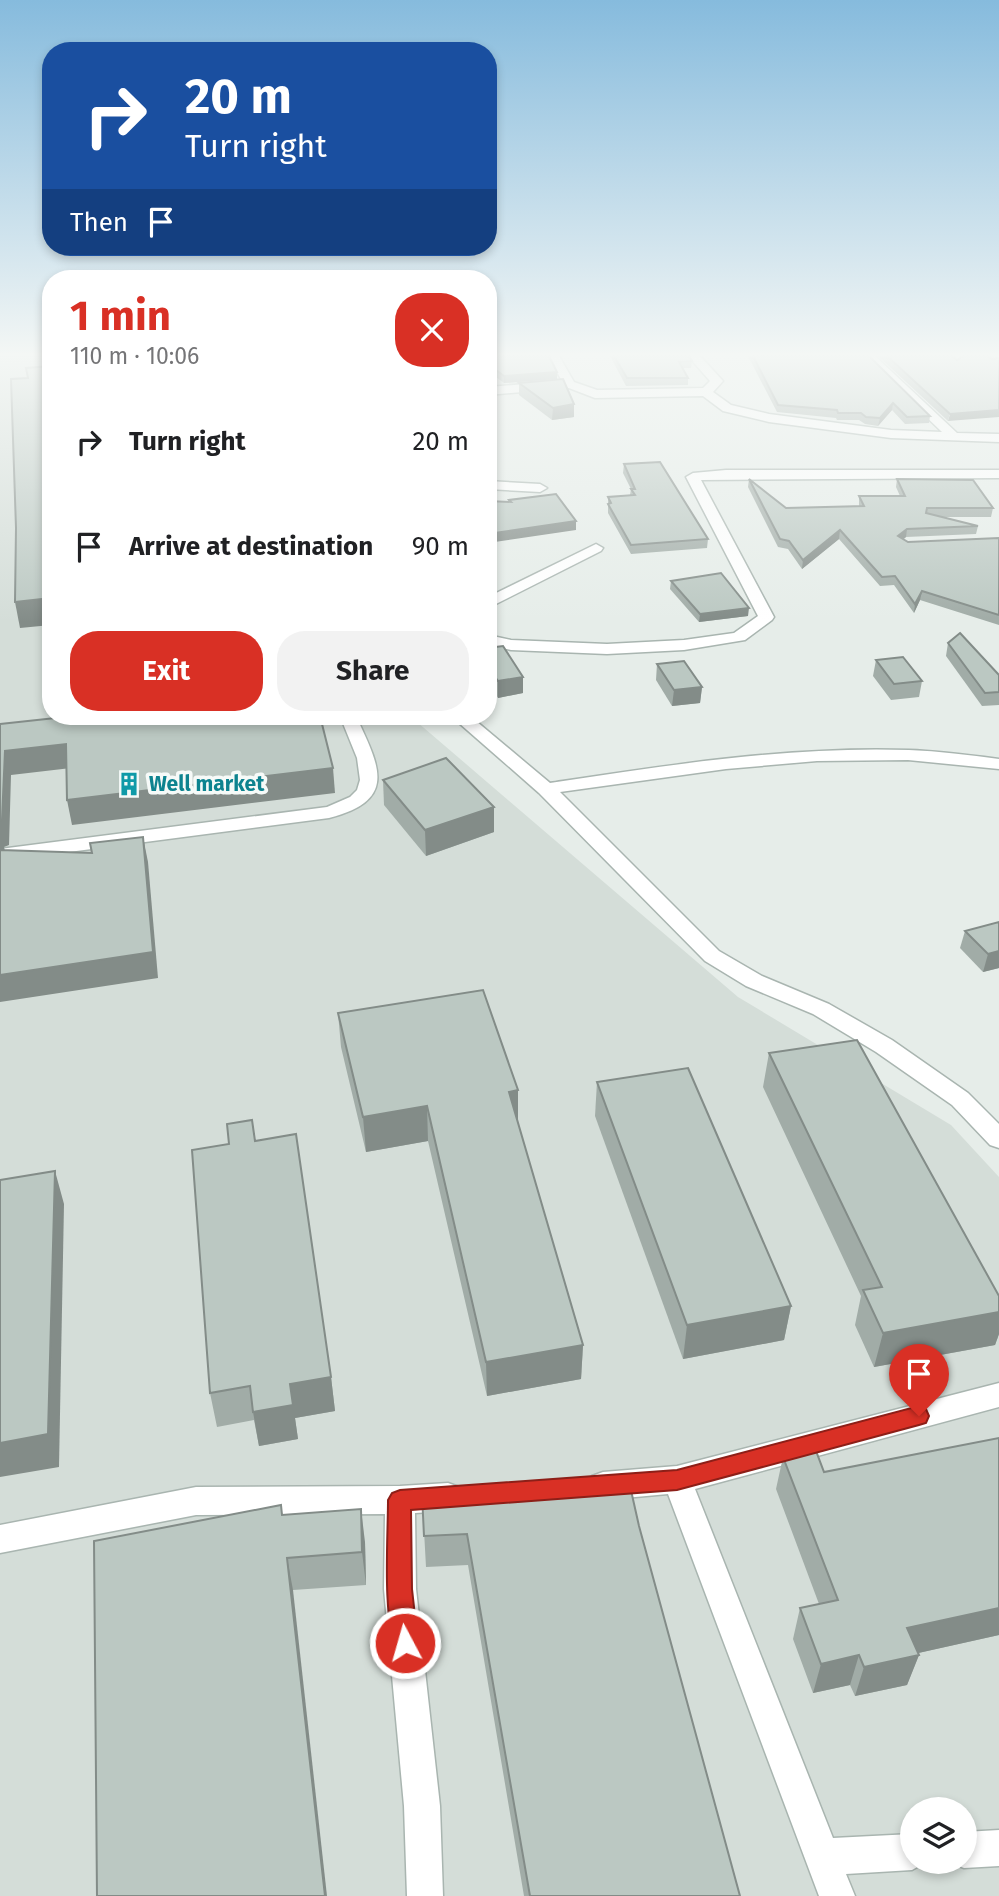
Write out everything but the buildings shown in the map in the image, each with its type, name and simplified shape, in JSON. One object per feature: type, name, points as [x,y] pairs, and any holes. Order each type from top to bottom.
[{"type":"street","points":[[497,642],[510,645],[607,649],[684,645],[738,637],[766,617],[693,477],[726,474],[999,474]]},
{"type":"street","points":[[497,486],[540,488]]},
{"type":"street","points":[[497,598],[596,548]]},
{"type":"street","points":[[0,855],[329,813],[358,801],[367,789],[369,767],[352,725]]},
{"type":"street","points":[[470,725],[545,789],[712,956],[754,981],[821,1009],[884,1046],[960,1099],[999,1139]]},
{"type":"street","points":[[545,789],[692,767],[815,758],[909,755],[999,764]]},
{"type":"street","points":[[580,1487],[677,1480],[999,1395]]},
{"type":"street","points":[[677,1480],[837,1896]]},
{"type":"street","points":[[0,1539],[197,1501],[400,1500],[469,1495]]},
{"type":"street","points":[[400,1500],[400,1589],[422,1807],[425,1896]]},
{"type":"street","points":[[977,1849],[999,1848]]},
{"type":"street","points":[[822,1857],[900,1853]]},
{"type":"shaded area","points":[[0,444],[42,444],[42,725],[421,725],[738,997],[951,1125],[999,1177],[999,1896],[0,1896]]},
{"type":"place","name":"Well market","points":[[129,784]]},
{"type":"route","points":[[405,1643],[400,1589],[400,1500],[677,1480],[919,1416]]}]
